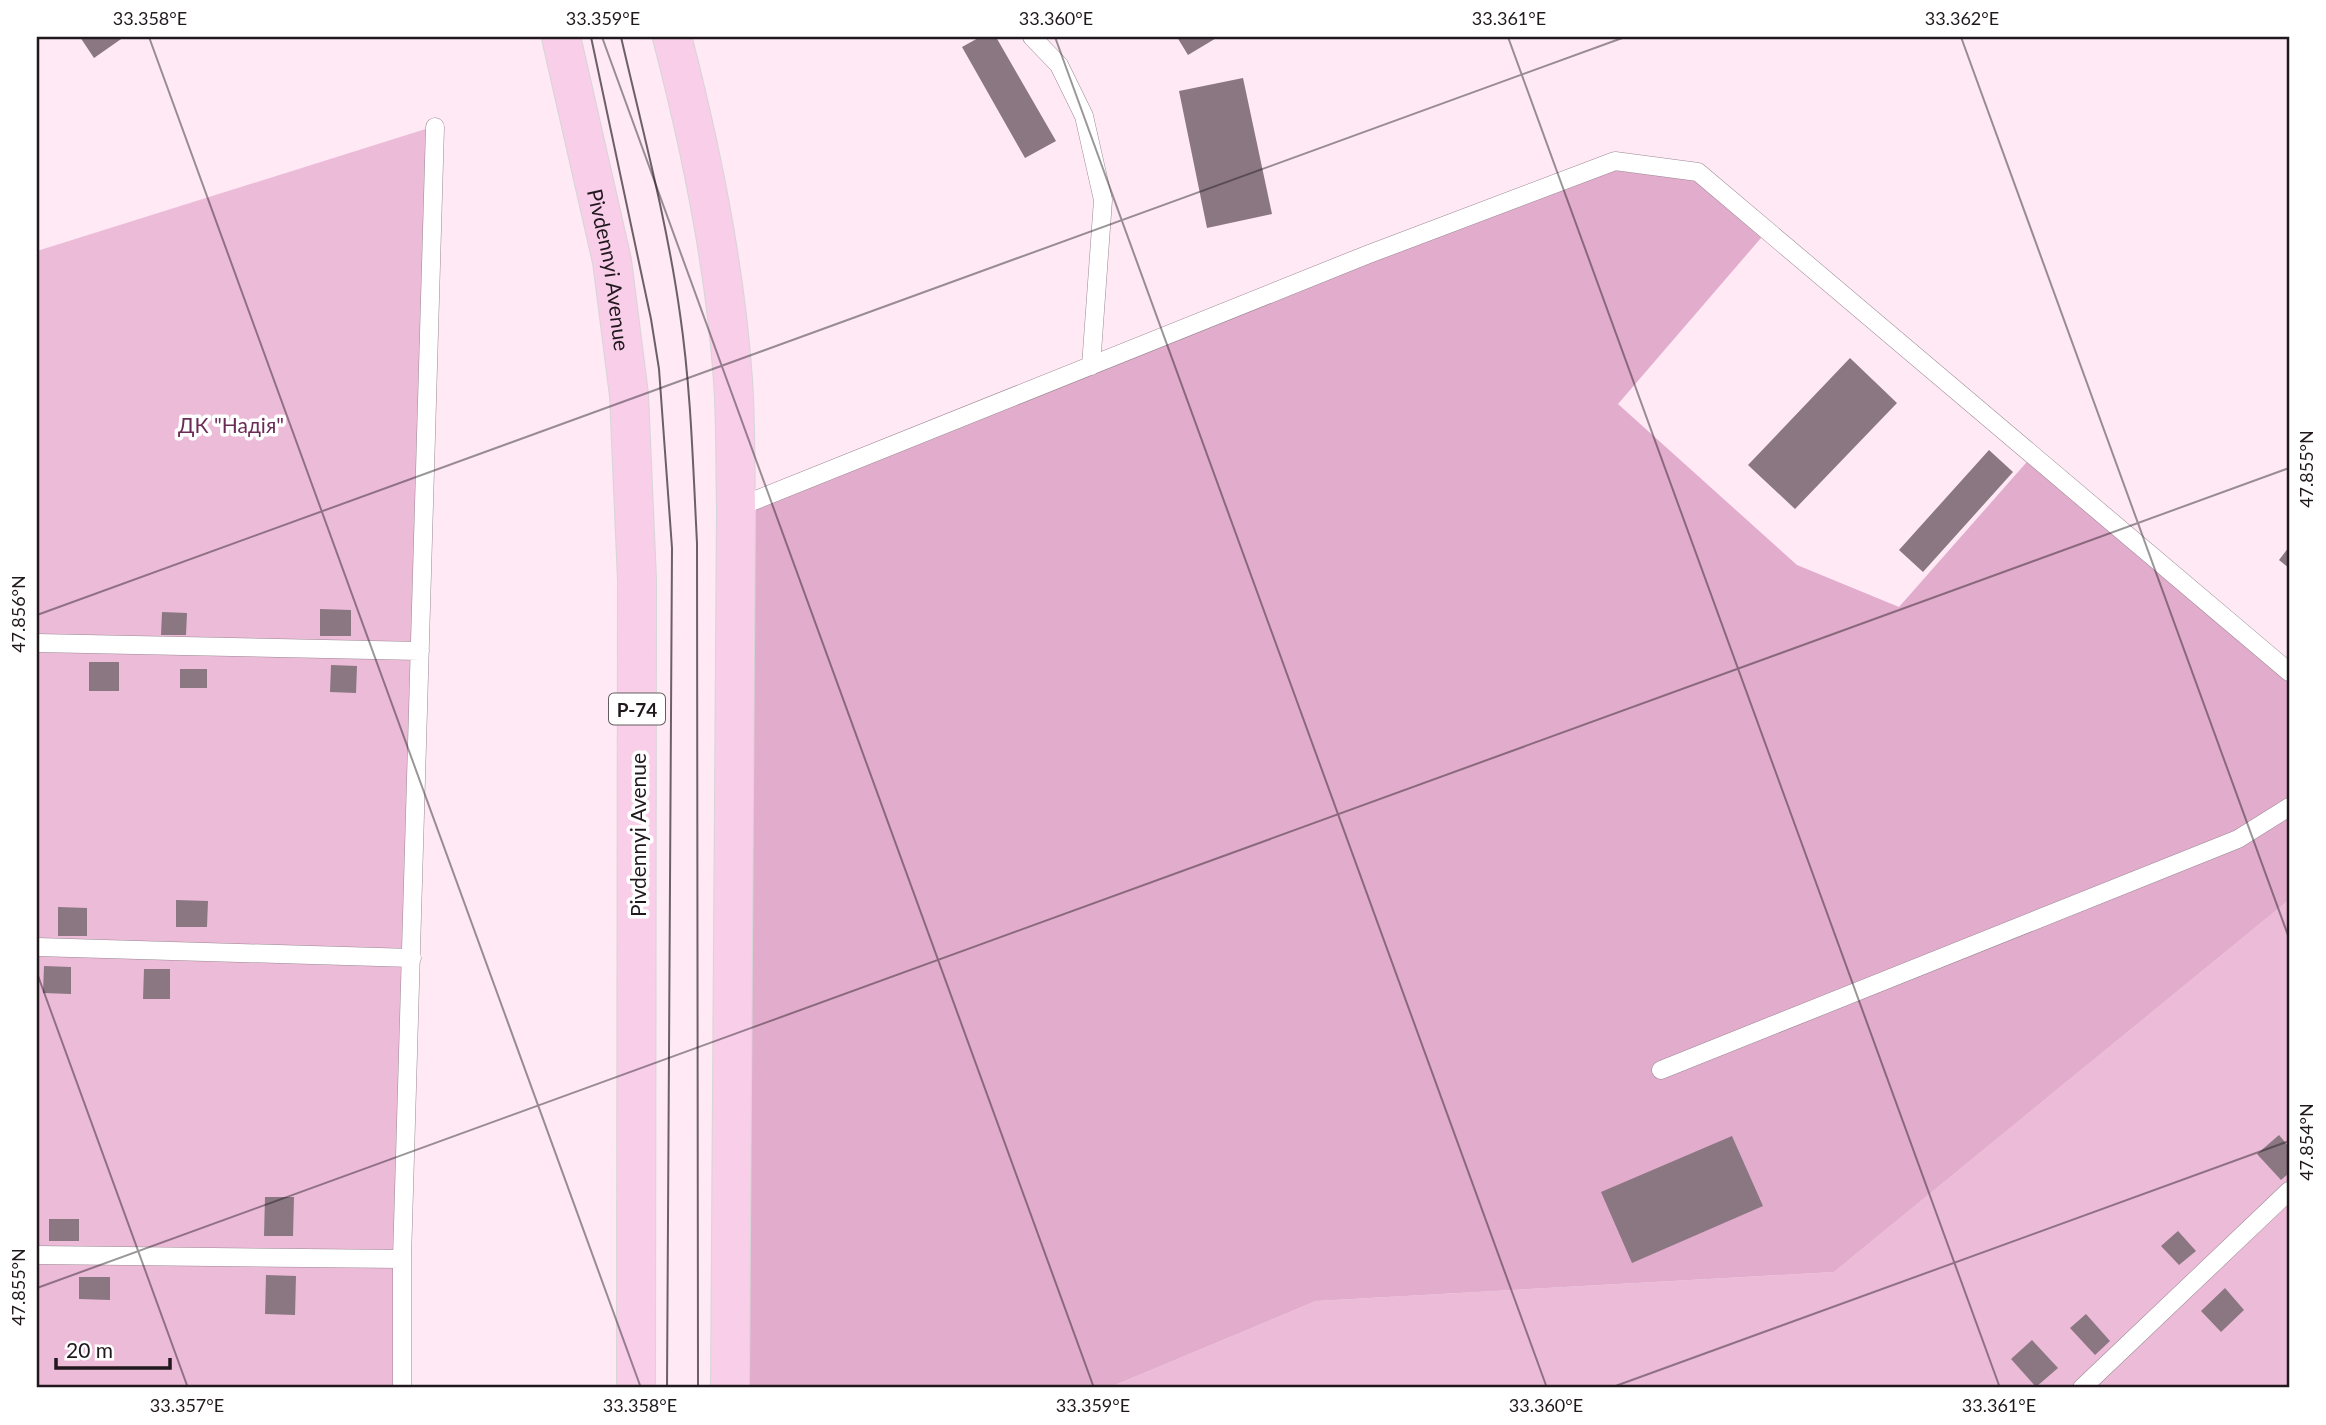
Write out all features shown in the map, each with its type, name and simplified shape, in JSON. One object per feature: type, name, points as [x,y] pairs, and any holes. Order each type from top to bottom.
[{"type":"main road","name":"Pivdennyi Avenue","points":[[561,37],[612,261],[629,395],[637,580],[636,1388]]},
{"type":"main road","points":[[672,37],[688,98],[724,289],[733,381],[736,508],[730,1388]]},
{"type":"lane","points":[[1032,37],[1059,65],[1084,116],[1103,200],[1091,366]]},
{"type":"lane","points":[[402,1388],[402,1259],[435,127]]},
{"type":"lane","points":[[736,508],[1369,254],[1615,161],[1698,173],[2289,672]]},
{"type":"lane","points":[[37,643],[420,651]]},
{"type":"lane","points":[[1661,1070],[2238,839],[2289,807]]},
{"type":"lane","points":[[37,947],[412,958]]},
{"type":"lane","points":[[2082,1388],[2289,1191]]},
{"type":"lane","points":[[37,1255],[402,1259]]},
{"type":"green space","name":"ДК \"Надія\"","points":[[432,127],[402,1388],[37,1388],[37,251]]},
{"type":"green space","points":[[2289,900],[2289,1388],[1108,1388],[1316,1301],[1834,1272]]},
{"type":"shaded area","points":[[1615,161],[1698,172],[1767,231],[1618,404],[1797,565],[1899,607],[2033,455],[2289,672],[2289,900],[1834,1272],[1316,1301],[1108,1388],[730,1388],[736,508]]},
{"type":"building","points":[[80,37],[124,37],[94,58]]},
{"type":"building","points":[[980,37],[996,37],[1056,141],[1025,158],[962,47]]},
{"type":"building","points":[[1177,37],[1218,37],[1188,55]]},
{"type":"building","points":[[1243,78],[1272,214],[1207,228],[1179,91]]},
{"type":"building","points":[[1850,358],[1897,403],[1795,509],[1748,465]]},
{"type":"building","points":[[1989,450],[2013,472],[1923,572],[1899,550]]},
{"type":"building","points":[[2289,547],[2289,568],[2279,560]]},
{"type":"building","points":[[320,609],[351,610],[351,636],[320,636]]},
{"type":"building","points":[[162,612],[187,613],[186,635],[161,635]]},
{"type":"building","points":[[89,662],[119,662],[119,691],[89,691]]},
{"type":"building","points":[[331,665],[357,666],[356,693],[330,692]]},
{"type":"building","points":[[180,669],[207,669],[207,688],[180,688]]},
{"type":"building","points":[[176,900],[208,901],[207,927],[176,927]]},
{"type":"building","points":[[58,907],[87,908],[87,936],[58,936]]},
{"type":"building","points":[[44,966],[71,967],[71,994],[43,993]]},
{"type":"building","points":[[144,969],[170,969],[170,999],[143,999]]},
{"type":"building","points":[[2279,1135],[2289,1147],[2289,1173],[2281,1180],[2257,1154]]},
{"type":"building","points":[[1732,1136],[1763,1206],[1632,1263],[1601,1192]]},
{"type":"building","points":[[265,1197],[294,1197],[293,1236],[264,1236]]},
{"type":"building","points":[[49,1219],[79,1219],[79,1241],[49,1241]]},
{"type":"building","points":[[2178,1231],[2196,1251],[2179,1265],[2161,1246]]},
{"type":"building","points":[[266,1275],[296,1276],[295,1315],[265,1314]]},
{"type":"building","points":[[79,1277],[110,1277],[110,1300],[79,1299]]},
{"type":"building","points":[[2225,1288],[2244,1310],[2221,1332],[2201,1311]]},
{"type":"building","points":[[2086,1314],[2110,1341],[2095,1355],[2070,1328]]},
{"type":"building","points":[[2032,1340],[2058,1368],[2036,1387],[2011,1359]]},
{"type":"tram line","points":[[591,37],[651,319],[659,369],[672,548],[667,1388]]},
{"type":"tram line","points":[[621,37],[654,175],[675,279],[687,371],[693,456],[697,543],[698,1388]]}]
